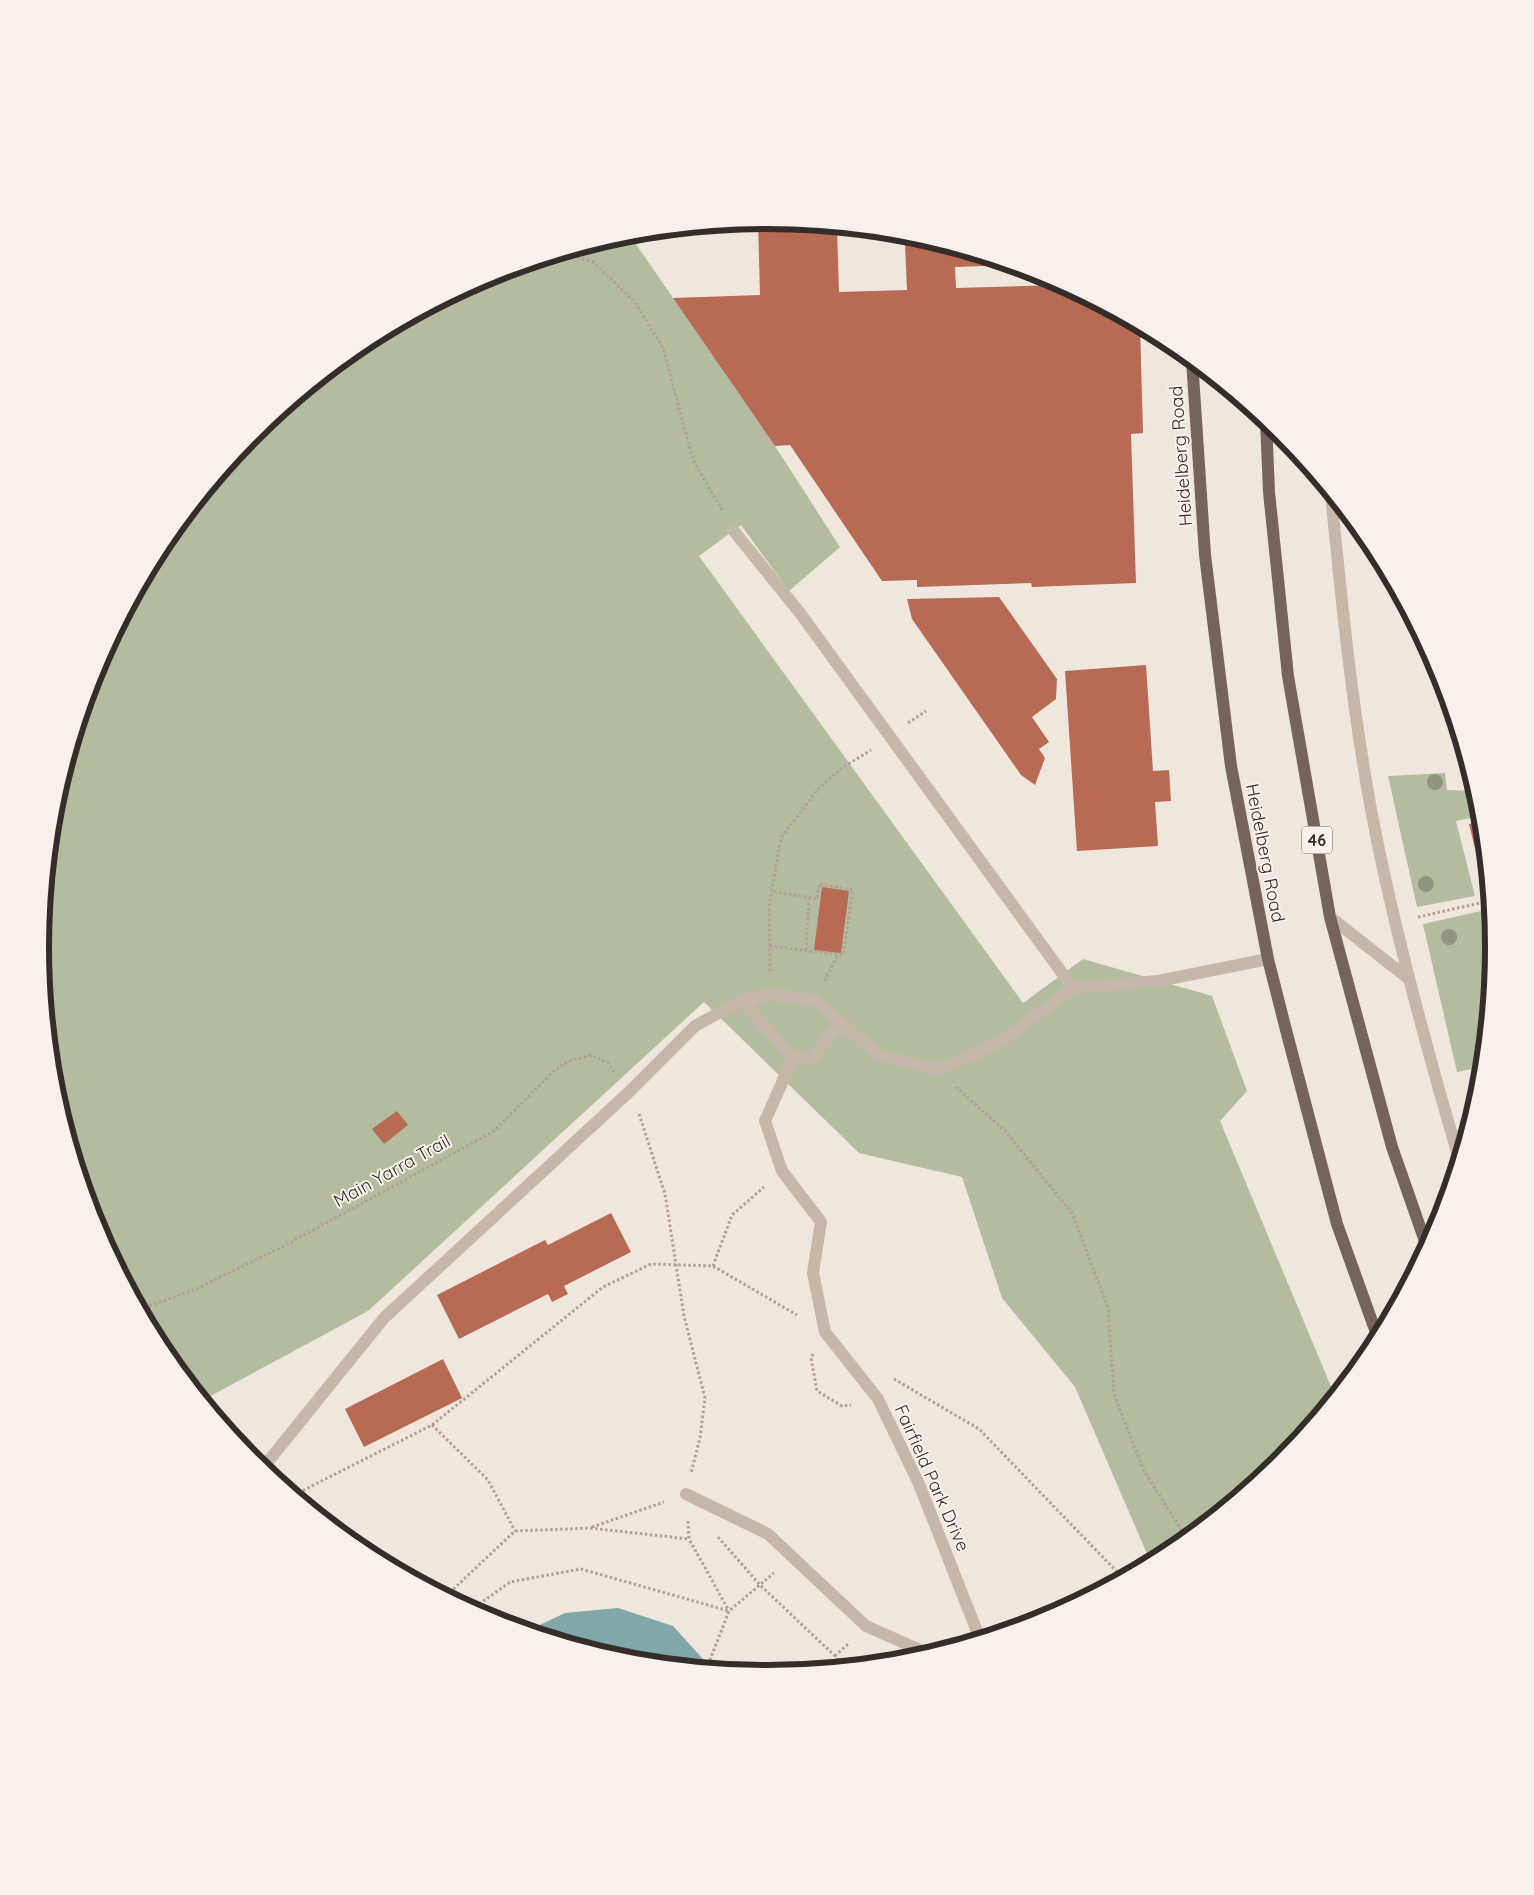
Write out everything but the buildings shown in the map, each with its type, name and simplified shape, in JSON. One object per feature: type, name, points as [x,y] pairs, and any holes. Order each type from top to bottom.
[{"type":"main road","name":"Heidelberg Road","points":[[1193,370],[1205,555],[1230,758],[1268,959],[1337,1224],[1375,1329]]},
{"type":"main road","name":"46","points":[[1266,432],[1269,492],[1288,676],[1330,917],[1392,1147],[1424,1238]]},
{"type":"lane","points":[[1331,503],[1345,637],[1375,829],[1409,979],[1456,1149]]},
{"type":"lane","points":[[733,530],[800,612],[1073,988]]},
{"type":"lane","points":[[1330,917],[1409,979]]},
{"type":"lane","points":[[267,1463],[384,1318],[628,1093],[696,1026],[742,1000],[770,994],[815,1000],[878,1055],[935,1068],[945,1066],[1000,1041],[1073,988],[1158,981],[1268,959]]},
{"type":"lane","points":[[742,1000],[793,1058],[812,1058],[841,1023]]},
{"type":"lane","name":"Fairfield Park Drive","points":[[793,1058],[765,1121],[782,1171],[821,1222],[813,1273],[825,1332],[882,1408],[920,1484],[978,1634]]},
{"type":"lane","points":[[686,1494],[768,1534],[866,1626],[918,1649]]},
{"type":"path","points":[[573,256],[592,262],[635,302],[663,348],[693,460],[733,530]]},
{"type":"path","points":[[770,994],[769,907],[781,838],[819,788],[842,768],[864,755]]},
{"type":"path","points":[[770,946],[843,955],[852,890],[819,884],[816,899],[771,891]]},
{"type":"path","points":[[806,950],[809,898]]},
{"type":"path","points":[[1413,918],[1484,901]]},
{"type":"path","name":"Main Yarra Trail","points":[[145,1307],[194,1290],[284,1246],[494,1131],[554,1071],[567,1062],[591,1055],[608,1063],[628,1093]]},
{"type":"path","points":[[935,1068],[1006,1132],[1072,1213],[1108,1308],[1114,1394],[1143,1469],[1183,1533]]},
{"type":"path","points":[[590,1528],[686,1494],[700,1438],[705,1398],[688,1335],[665,1194],[638,1112]]},
{"type":"path","points":[[713,1266],[732,1215],[782,1171]]},
{"type":"path","points":[[299,1493],[432,1425],[603,1288],[651,1264],[713,1266],[825,1332]]},
{"type":"path","points":[[889,1375],[979,1429],[1118,1574]]},
{"type":"path","points":[[432,1425],[488,1480],[515,1531]]},
{"type":"path","points":[[450,1592],[515,1531],[590,1528],[690,1539],[729,1611]]},
{"type":"path","points":[[716,1536],[760,1585],[835,1656],[839,1662]]},
{"type":"path","points":[[478,1605],[510,1582],[581,1569],[729,1611]]},
{"type":"path","points":[[709,1663],[729,1611],[760,1585]]},
{"type":"green space","points":[[634,242],[775,446],[840,547],[789,591],[741,525],[699,556],[1023,1003],[1083,959],[1212,996],[1247,1091],[1220,1121],[1333,1390],[1307,1421],[1241,1488],[1166,1545],[1148,1556],[1075,1387],[1002,1298],[962,1177],[859,1153],[704,1002],[368,1311],[207,1398],[170,1347],[145,1307],[103,1222],[87,1178],[73,1133],[55,1041],[50,994],[50,901],[55,854],[73,762],[103,673],[145,588],[197,510],[227,474],[293,407],[368,350],[408,325],[449,303],[536,267]]},
{"type":"green space","points":[[1445,773],[1447,790],[1467,791],[1473,818],[1456,821],[1475,896],[1417,907],[1388,776]]},
{"type":"green space","points":[[1484,910],[1484,994],[1474,1069],[1457,1072],[1423,924]]},
{"type":"water","points":[[618,1608],[673,1626],[706,1663],[673,1660],[627,1652],[535,1627],[565,1613]]}]
